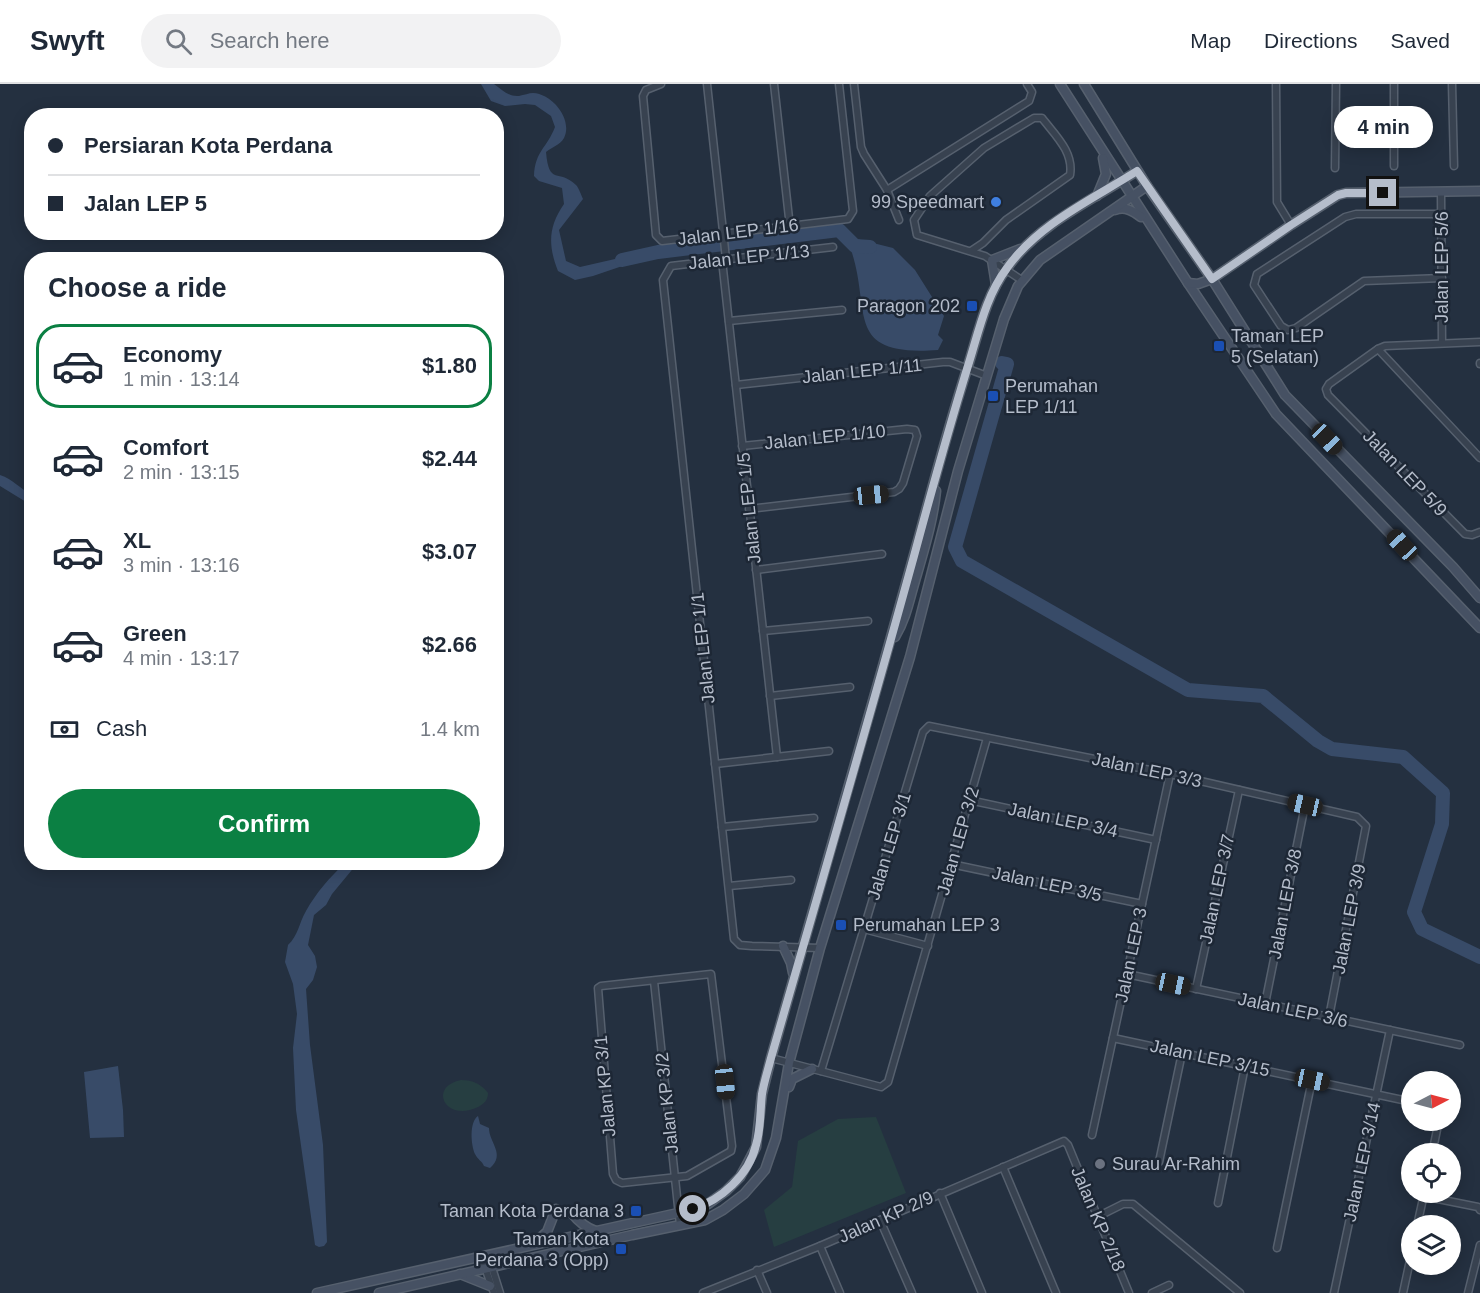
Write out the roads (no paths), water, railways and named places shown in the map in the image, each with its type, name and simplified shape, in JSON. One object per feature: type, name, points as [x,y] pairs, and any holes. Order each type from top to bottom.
[{"type":"street","name":"Jalan LEP 1/16","points":[[661,84],[646,90],[643,96],[656,235],[662,241],[723,237],[848,219],[853,211],[839,84]]},
{"type":"street","name":"Jalan LEP 1/5","points":[[707,84],[742,446],[777,757]]},
{"type":"street","points":[[774,84],[790,227]]},
{"type":"street","points":[[854,84],[861,147],[887,190],[899,220]]},
{"type":"street","points":[[887,190],[1029,101],[1032,92],[1027,84]]},
{"type":"street","points":[[1060,84],[1131,197],[1276,414],[1480,628]]},
{"type":"street","points":[[1084,84],[1137,171],[1212,279],[1285,395],[1453,567],[1480,598]]},
{"type":"street","points":[[1276,84],[1277,202],[1291,225]]},
{"type":"street","points":[[1335,168],[1336,84]]},
{"type":"street","points":[[1394,84],[1394,166]]},
{"type":"street","points":[[1452,84],[1454,166]]},
{"type":"street","points":[[970,251],[988,238],[1006,220],[1070,175],[1072,162],[1060,141],[1042,118],[1034,118],[984,148],[930,196],[914,220],[917,235],[989,258],[1023,281]]},
{"type":"street","points":[[1096,197],[1106,174],[1101,149]]},
{"type":"street","points":[[317,1293],[678,1213],[708,1204],[740,1177],[756,1147],[762,1094],[771,1058],[889,647],[904,621],[934,515],[937,469],[981,322],[996,285],[1006,268],[1023,248],[1051,225],[1137,171]]},
{"type":"street","points":[[379,1293],[632,1234],[705,1220],[744,1194],[765,1170],[776,1138],[789,1063],[820,948],[910,657],[958,471],[1004,319],[1023,281],[1045,255],[1147,186]]},
{"type":"street","points":[[1188,283],[1198,284],[1212,279],[1338,195],[1480,191]]},
{"type":"street","name":"Jalan LEP 5/6","points":[[1441,192],[1442,343]]},
{"type":"street","points":[[1108,213],[1120,208],[1127,209],[1134,211],[1149,223]]},
{"type":"street","points":[[1441,214],[1356,214],[1345,218],[1257,274],[1254,285],[1281,326],[1288,330],[1296,328],[1364,281],[1442,278]]},
{"type":"street","points":[[988,238],[984,249],[989,258],[996,285]]},
{"type":"street","name":"Jalan LEP 1/13","points":[[667,271],[671,266],[724,257],[833,247]]},
{"type":"street","points":[[989,258],[1023,248]]},
{"type":"street","name":"Jalan LEP 1/1","points":[[667,271],[663,280],[734,939],[740,945],[746,946],[820,948]]},
{"type":"street","points":[[729,321],[842,310]]},
{"type":"street","points":[[1480,342],[1390,346],[1378,349],[1480,458]]},
{"type":"street","name":"Jalan LEP 5/9","points":[[1378,349],[1329,384],[1326,389],[1328,395],[1465,534],[1473,535],[1480,532]]},
{"type":"street","name":"Jalan LEP 1/11","points":[[736,385],[943,362],[950,362],[987,376]]},
{"type":"street","name":"Jalan LEP 1/10","points":[[742,446],[908,429],[915,430],[917,436],[899,489],[894,492],[749,509]]},
{"type":"street","points":[[756,570],[882,554]]},
{"type":"street","points":[[763,631],[868,621]]},
{"type":"street","points":[[770,696],[850,687]]},
{"type":"street","name":"Jalan LEP 3/3","points":[[929,726],[1170,774],[1357,817],[1363,821]]},
{"type":"street","name":"Jalan LEP 3/1","points":[[816,1070],[864,929],[923,732],[929,726]]},
{"type":"street","name":"Jalan LEP 3/2","points":[[816,1070],[881,1087],[888,1082],[987,738]]},
{"type":"street","points":[[715,764],[829,751]]},
{"type":"street","name":"Jalan LEP 3","points":[[1092,1135],[1170,774]]},
{"type":"street","name":"Jalan LEP 3/7","points":[[1196,989],[1239,790]]},
{"type":"street","name":"Jalan LEP 3/4","points":[[969,800],[1156,840]]},
{"type":"street","name":"Jalan LEP 3/8","points":[[1265,1004],[1305,805]]},
{"type":"street","points":[[722,827],[814,818]]},
{"type":"street","name":"Jalan LEP 3/9","points":[[1329,1017],[1366,826],[1363,821]]},
{"type":"street","name":"Jalan LEP 3/5","points":[[951,864],[1142,904]]},
{"type":"street","points":[[729,886],[791,880]]},
{"type":"street","points":[[864,929],[928,946]]},
{"type":"street","points":[[783,946],[791,963],[794,977]]},
{"type":"street","points":[[654,981],[707,974],[712,976],[732,1146],[727,1154],[687,1176],[675,1177]]},
{"type":"street","name":"Jalan LEP 3/6","points":[[1127,974],[1460,1045]]},
{"type":"street","name":"Jalan KP 3/1","points":[[654,981],[602,986],[597,992],[613,1174],[616,1180],[622,1183],[675,1177]]},
{"type":"street","name":"Jalan KP 3/2","points":[[654,981],[680,1226]]},
{"type":"street","name":"Jalan LEP 3/14","points":[[1334,1293],[1390,1030]]},
{"type":"street","name":"Jalan LEP 3/15","points":[[1113,1038],[1401,1100]]},
{"type":"street","points":[[1159,1162],[1182,1053]]},
{"type":"street","points":[[771,1058],[816,1070]]},
{"type":"street","points":[[1218,1203],[1245,1066]]},
{"type":"street","points":[[782,1107],[792,1079],[816,1070]]},
{"type":"street","points":[[1277,1248],[1312,1080]]},
{"type":"street","name":"Jalan KP 2/9","points":[[703,1293],[820,1246],[1064,1141],[1068,1145]]},
{"type":"street","name":"Jalan KP 2/18","points":[[1068,1145],[1129,1293]]},
{"type":"street","points":[[1003,1167],[1056,1293]]},
{"type":"street","points":[[940,1193],[982,1293]]},
{"type":"street","points":[[1461,1203],[1478,1207],[1480,1210]]},
{"type":"street","points":[[1097,1217],[1123,1204],[1133,1204],[1240,1293]]},
{"type":"street","points":[[532,1245],[547,1232],[556,1209]]},
{"type":"street","points":[[571,1212],[588,1229],[596,1231]]},
{"type":"street","points":[[880,1220],[912,1293]]},
{"type":"street","points":[[1468,1293],[1480,1245]]},
{"type":"street","points":[[820,1246],[840,1293]]},
{"type":"street","points":[[484,1256],[500,1293]]},
{"type":"street","points":[[488,1268],[492,1290]]},
{"type":"street","points":[[757,1270],[767,1293]]},
{"type":"street","points":[[459,1274],[492,1290]]},
{"type":"street","points":[[1402,1293],[1406,1275]]},
{"type":"street","points":[[1152,1293],[1169,1285]]},
{"type":"water","points":[[481,84],[494,84],[506,93],[515,96],[540,94],[554,103],[563,116],[566,124],[564,138],[546,152],[547,163],[552,173],[576,185],[583,199],[559,230],[566,261],[580,267],[615,259],[638,250],[640,260],[575,280],[558,271],[552,253],[551,237],[555,221],[564,204],[562,188],[539,181],[534,176],[539,155],[555,127],[551,116],[535,105],[505,106],[491,101]]},
{"type":"water","points":[[857,239],[893,248],[915,270],[944,316],[938,335],[943,340],[938,350],[907,350],[887,346],[874,337],[866,325],[850,247]]},
{"type":"water","points":[[0,475],[24,490],[24,501],[0,486]]},
{"type":"water","points":[[338,870],[352,870],[326,905],[314,915],[308,945],[315,956],[317,967],[313,980],[306,989],[310,1045],[323,1145],[327,1242],[324,1246],[319,1247],[315,1245],[296,1110],[293,1048],[297,1014],[293,984],[285,962],[288,945],[294,938],[310,904]]},
{"type":"water","points":[[118,1066],[124,1137],[90,1138],[84,1072]]},
{"type":"water","points":[[478,1116],[480,1124],[489,1128],[496,1148],[497,1158],[490,1168],[484,1166],[474,1150],[472,1128]]},
{"type":"waterway","points":[[622,260],[658,252],[839,230],[855,246],[870,247]]},
{"type":"waterway","points":[[1002,363],[1007,364],[955,547],[962,561],[1188,690],[1263,696],[1318,741],[1332,749],[1403,757],[1443,793],[1442,824],[1414,912],[1422,929],[1480,957]]},
{"type":"place","name":"99 Speedmart","points":[[996,202]]},
{"type":"place","name":"Paragon 202","points":[[972,306]]},
{"type":"place","name":"Taman LEP 5 (Selatan)","points":[[1219,346]]},
{"type":"place","name":"Perumahan LEP 1/11","points":[[993,396]]},
{"type":"place","name":"Perumahan LEP 3","points":[[841,925]]},
{"type":"place","name":"Surau Ar-Rahim","points":[[1100,1164]]},
{"type":"place","name":"Taman Kota Perdana 3","points":[[636,1211]]},
{"type":"place","name":"Taman Kota Perdana 3 (Opp)","points":[[621,1249]]}]
